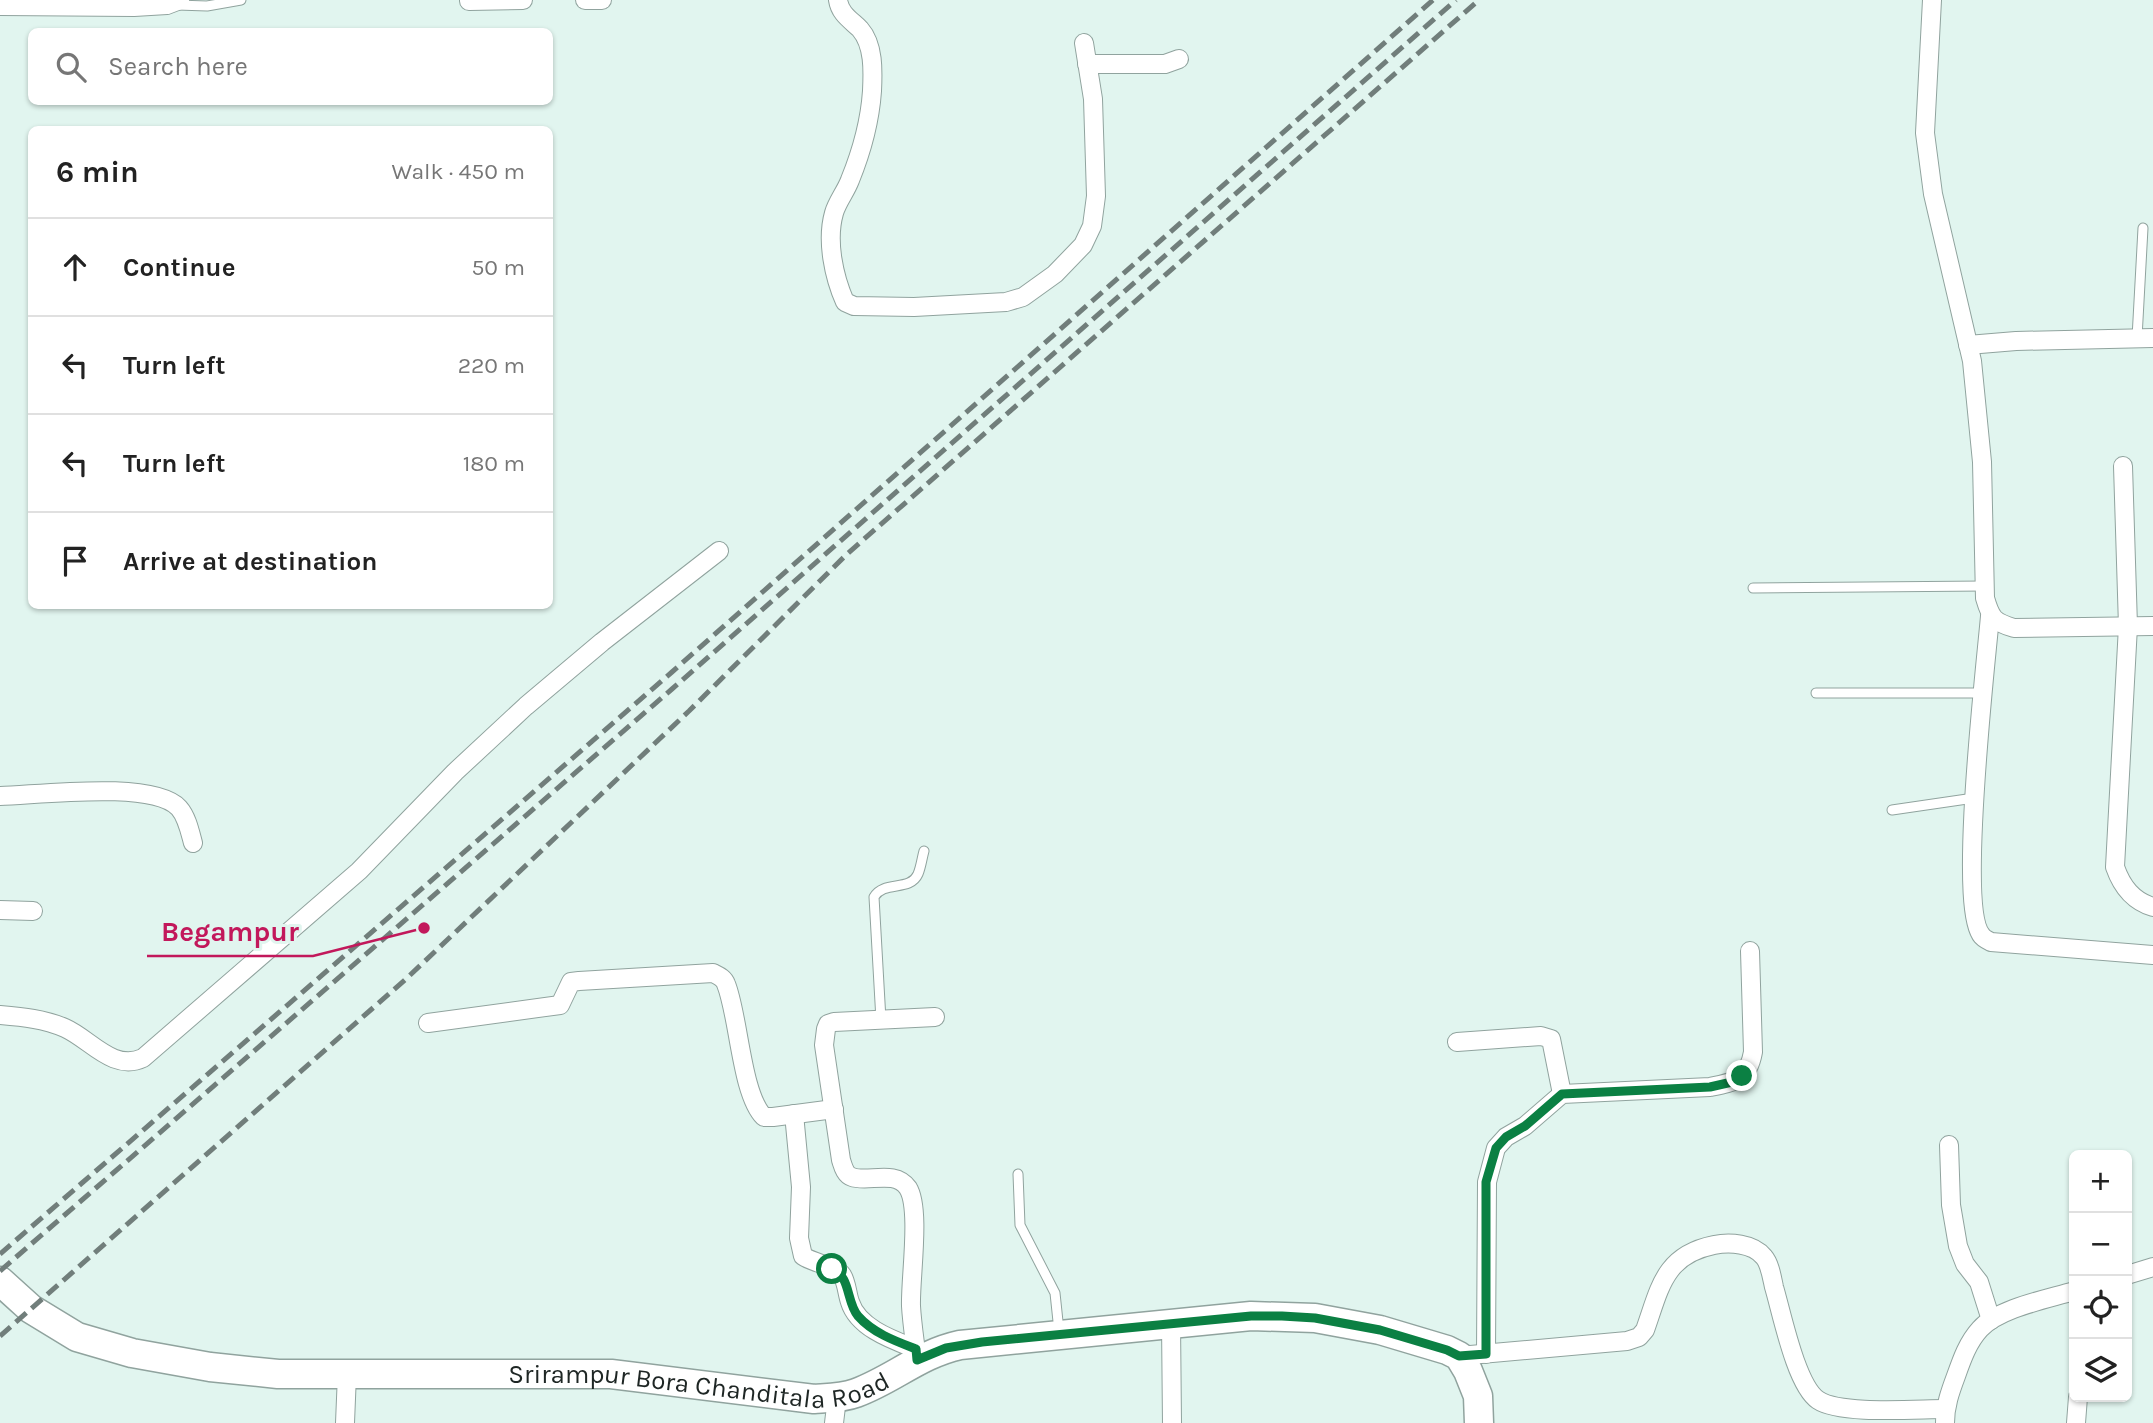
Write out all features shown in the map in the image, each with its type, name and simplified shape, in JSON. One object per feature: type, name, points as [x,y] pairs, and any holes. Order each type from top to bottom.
[{"type":"main road","name":"Srirampur Bora Chanditala Road","points":[[0,1281],[31,1310],[77,1337],[132,1353],[210,1367],[278,1374],[611,1374],[802,1398],[836,1410],[856,1393],[874,1384],[916,1354],[960,1345],[1251,1316],[1315,1318],[1380,1330],[1473,1355]]},
{"type":"main road","points":[[1473,1355],[1468,1371],[1478,1396],[1479,1423]]},
{"type":"street","points":[[469,1],[523,0]]},
{"type":"street","points":[[585,0],[602,0]]},
{"type":"street","points":[[838,0],[846,17],[867,39],[872,56],[872,91],[866,125],[852,176],[834,209],[831,224],[831,249],[839,289],[845,302],[853,306],[914,307],[1006,302],[1023,297],[1055,274],[1083,244],[1092,226],[1096,195],[1093,99],[1084,43]]},
{"type":"street","points":[[1932,0],[1927,48],[1925,133],[1933,194],[1968,345],[1982,462],[1984,598],[1990,616],[1974,798],[1975,903],[1978,929],[1982,937],[1991,942],[2153,955]]},
{"type":"street","points":[[0,6],[134,7],[174,2]]},
{"type":"street","points":[[1087,64],[1165,64],[1179,59]]},
{"type":"street","points":[[1968,345],[2029,340],[2145,338]]},
{"type":"street","points":[[2123,466],[2128,626],[2115,867],[2120,883],[2135,898],[2153,907]]},
{"type":"street","points":[[0,1014],[37,1018],[66,1028],[118,1061],[131,1063],[143,1058],[359,871],[455,772],[526,706],[602,642],[719,551]]},
{"type":"street","points":[[1990,616],[1999,623],[2014,628],[2153,626]]},
{"type":"street","points":[[0,796],[112,791],[149,794],[179,808],[193,843]]},
{"type":"street","points":[[0,910],[33,911]]},
{"type":"street","points":[[1750,951],[1753,1052],[1750,1068],[1742,1076],[1732,1082],[1710,1087],[1562,1094],[1525,1126],[1506,1137],[1496,1148],[1486,1182],[1473,1355],[1628,1341],[1639,1337],[1645,1330],[1666,1272],[1680,1258],[1701,1248],[1727,1243],[1747,1247],[1764,1256],[1795,1362],[1817,1400],[1832,1407],[1945,1416],[1964,1353],[1980,1328],[2017,1308],[2069,1292]]},
{"type":"street","points":[[428,1023],[560,1004],[571,982],[713,973],[726,983],[755,1105],[760,1113],[764,1117],[834,1109]]},
{"type":"street","points":[[916,1354],[911,1304],[914,1233],[909,1191],[905,1185],[895,1180],[851,1177],[845,1172],[824,1045],[828,1024],[935,1017]]},
{"type":"street","points":[[1457,1042],[1541,1036],[1551,1040],[1562,1094]]},
{"type":"street","points":[[794,1114],[801,1186],[799,1238],[803,1256],[811,1262],[839,1272],[850,1303],[864,1321],[916,1354]]},
{"type":"street","points":[[1949,1145],[1951,1205],[1958,1246],[1965,1264],[1979,1282],[1991,1320]]},
{"type":"street","points":[[2132,1273],[2153,1267]]},
{"type":"street","points":[[1171,1323],[1172,1423]]},
{"type":"street","points":[[345,1423],[347,1374]]},
{"type":"street","points":[[2077,1423],[2078,1402]]},
{"type":"lane","points":[[174,2],[207,6],[241,0]]},
{"type":"lane","points":[[2143,228],[2145,338]]},
{"type":"lane","points":[[1753,588],[1985,586]]},
{"type":"lane","points":[[1816,693],[1983,693]]},
{"type":"lane","points":[[1892,810],[1974,798]]},
{"type":"lane","points":[[881,1020],[874,897],[877,891],[884,888],[906,885],[913,881],[918,874],[923,851]]},
{"type":"lane","points":[[1018,1174],[1020,1225],[1055,1293],[1059,1334]]},
{"type":"railway","points":[[0,1254],[672,672],[1433,0]]},
{"type":"railway","points":[[0,1271],[672,689],[1456,0]]},
{"type":"railway","points":[[0,1336],[407,978],[689,711],[847,554],[1479,0]]},
{"type":"place","name":"Begampur","points":[[424,928]]},
{"type":"route","points":[[832,1269],[843,1277],[850,1303],[857,1315],[887,1338],[916,1349],[917,1360],[946,1348],[982,1342],[1251,1316],[1315,1318],[1380,1330],[1459,1356],[1486,1354],[1486,1182],[1496,1148],[1506,1137],[1525,1126],[1562,1094],[1710,1087],[1732,1082],[1742,1076]]}]
